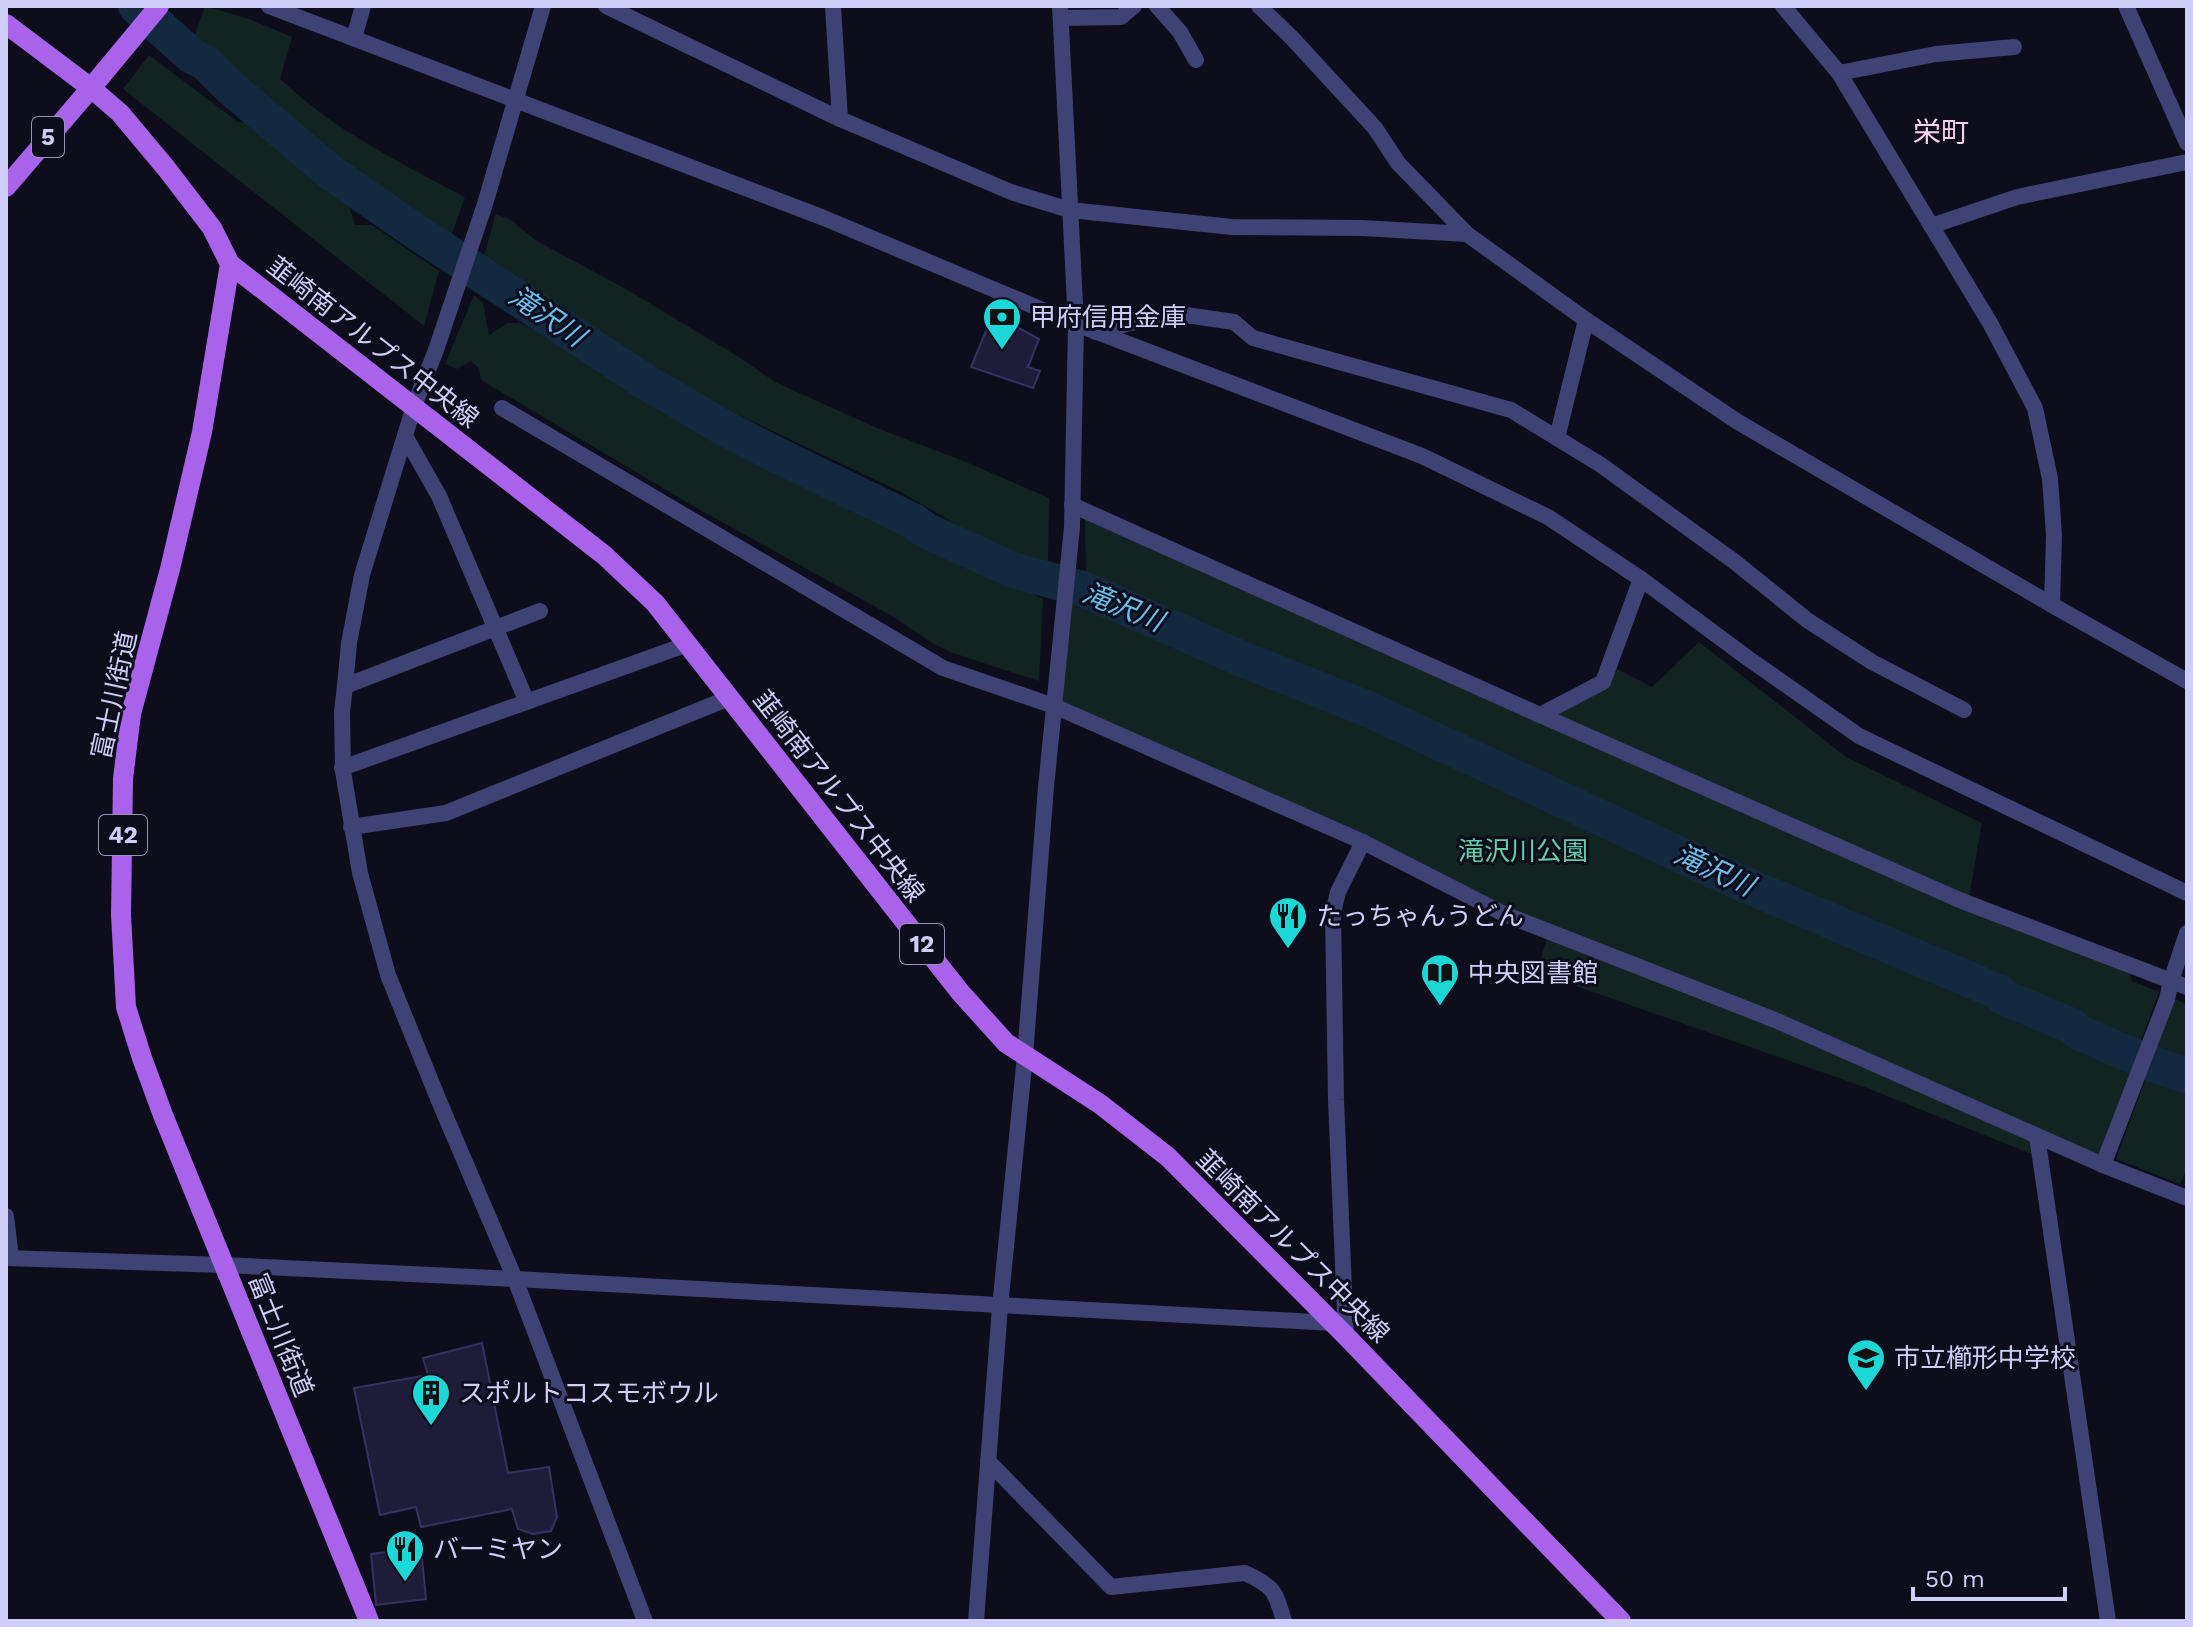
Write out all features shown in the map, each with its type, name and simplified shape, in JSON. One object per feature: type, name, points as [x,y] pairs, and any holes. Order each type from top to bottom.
[{"type":"main road","points":[[91,88],[159,6]]},
{"type":"main road","points":[[6,24],[120,113],[212,228],[230,264]]},
{"type":"main road","name":"5","points":[[6,187],[91,88]]},
{"type":"main road","name":"韮崎南アルプス中央線","points":[[230,264],[604,555],[655,603],[960,992],[1006,1043],[1100,1104],[1168,1157],[1621,1621]]},
{"type":"main road","name":"富士川街道","points":[[230,264],[202,432],[170,569],[131,714],[123,779],[121,915],[126,1007],[158,1101],[369,1621]]},
{"type":"street","points":[[269,6],[824,218],[1096,332],[1422,456],[1548,517],[1641,579],[1859,736],[2187,893]]},
{"type":"street","points":[[354,38],[363,6]]},
{"type":"street","points":[[543,6],[485,204],[414,406],[362,575],[349,643],[342,768],[360,873],[388,975],[515,1279],[645,1621]]},
{"type":"street","points":[[606,6],[840,119],[1011,192],[1070,210],[1232,227],[1362,228],[1467,234]]},
{"type":"street","points":[[833,6],[840,119]]},
{"type":"street","points":[[976,1621],[1000,1307],[1072,527],[1076,324],[1060,12],[1121,17],[1134,6]]},
{"type":"street","points":[[1157,6],[1180,32],[1196,60]]},
{"type":"street","points":[[1259,6],[1375,128],[1398,163],[1467,234],[1586,320],[1738,422],[2187,681]]},
{"type":"street","points":[[1783,6],[1839,73],[1990,323],[2035,408],[2050,479],[2054,535],[2052,605]]},
{"type":"street","points":[[2126,6],[2187,143]]},
{"type":"street","points":[[1839,73],[1936,54],[2014,47]]},
{"type":"street","points":[[1931,226],[2017,197],[2187,162]]},
{"type":"street","points":[[1096,332],[1130,323],[1186,315],[1234,322],[1253,338],[1511,410],[1601,465],[1735,562],[1807,620],[1872,662],[1964,710]]},
{"type":"street","points":[[1557,438],[1586,320]]},
{"type":"street","points":[[502,408],[943,668],[1054,706],[1363,842],[1504,914],[1775,1020],[2103,1165],[2187,1198]]},
{"type":"street","points":[[405,436],[439,496],[527,702]]},
{"type":"street","points":[[1072,505],[1962,901],[2179,984]]},
{"type":"street","points":[[1540,715],[1603,682],[1641,579]]},
{"type":"street","points":[[345,686],[540,611]]},
{"type":"street","points":[[342,768],[688,644]]},
{"type":"street","points":[[351,827],[446,813],[729,698]]},
{"type":"street","points":[[6,1216],[9,1258],[515,1279],[1339,1330],[1333,913],[1338,892],[1363,842]]},
{"type":"street","points":[[2103,1165],[2167,999],[2179,984],[2187,933]]},
{"type":"street","points":[[2037,1136],[2108,1621]]},
{"type":"street","points":[[988,1461],[1111,1587],[1245,1573],[1265,1582],[1276,1594],[1284,1621]]},
{"type":"green space","points":[[205,6],[249,19],[292,37],[280,79],[339,126],[465,197],[450,239],[422,224],[323,157],[192,43]]},
{"type":"green space","points":[[149,55],[238,122],[258,126],[270,143],[277,145],[348,203],[355,225],[372,225],[439,271],[424,326],[123,89]]},
{"type":"green space","points":[[496,214],[511,220],[535,240],[626,289],[775,382],[877,428],[1049,498],[1048,565],[973,534],[897,490],[730,411],[651,367],[482,262]]},
{"type":"green space","points":[[474,295],[483,303],[489,335],[508,323],[520,323],[653,403],[756,459],[960,558],[979,573],[991,573],[1043,599],[1039,681],[934,644],[892,616],[700,510],[481,380],[479,368],[471,361],[457,369],[445,364]]},
{"type":"green space","name":"滝沢川公園","points":[[1085,519],[1541,720],[1607,688],[1615,668],[1652,687],[1699,642],[1846,757],[1982,823],[1968,903],[2128,964],[2132,981],[2159,992],[2140,1043],[1488,759],[1490,746],[1464,746],[1086,580]]},
{"type":"green space","name":"滝沢川公園","points":[[1066,581],[1240,658],[1352,702],[1712,870],[2001,993],[2101,1042],[2138,1078],[2103,1165],[1513,917],[1054,706]]},
{"type":"green space","name":"滝沢川公園","points":[[1548,936],[1769,1023],[2033,1141],[2034,1155],[1867,1088],[1536,972]]},
{"type":"green space","points":[[2172,998],[2187,1004],[2187,1062],[2155,1050]]},
{"type":"green space","points":[[2146,1078],[2187,1095],[2187,1169],[2180,1184],[2116,1159]]},
{"type":"building","points":[[993,314],[1039,339],[1028,367],[1040,371],[1033,388],[971,367]]},
{"type":"building","name":"スポルトコスモボウル","points":[[482,1343],[508,1473],[549,1467],[557,1517],[551,1531],[533,1534],[518,1529],[512,1509],[421,1527],[416,1507],[380,1515],[354,1388],[428,1375],[423,1358]]},
{"type":"building","points":[[421,1548],[426,1599],[376,1605],[371,1554]]},
{"type":"waterway","name":"滝沢川","points":[[136,6],[330,172],[652,386],[755,444],[915,522],[925,530],[1013,570],[1083,589],[1240,658],[1368,709],[1734,880],[2001,993],[2003,997],[2145,1061],[2187,1076]]},
{"type":"place","name":"甲府信用金庫","points":[[1002,351]]},
{"type":"place","name":"たっちゃんうどん","points":[[1288,950]]},
{"type":"place","name":"中央図書館","points":[[1440,1007]]},
{"type":"place","name":"市立櫛形中学校","points":[[1866,1392]]},
{"type":"place","name":"スポルトコスモボウル","points":[[431,1427]]},
{"type":"place","name":"バーミヤン","points":[[405,1583]]},
{"type":"district","name":"栄町","points":[[1941,132]]}]
